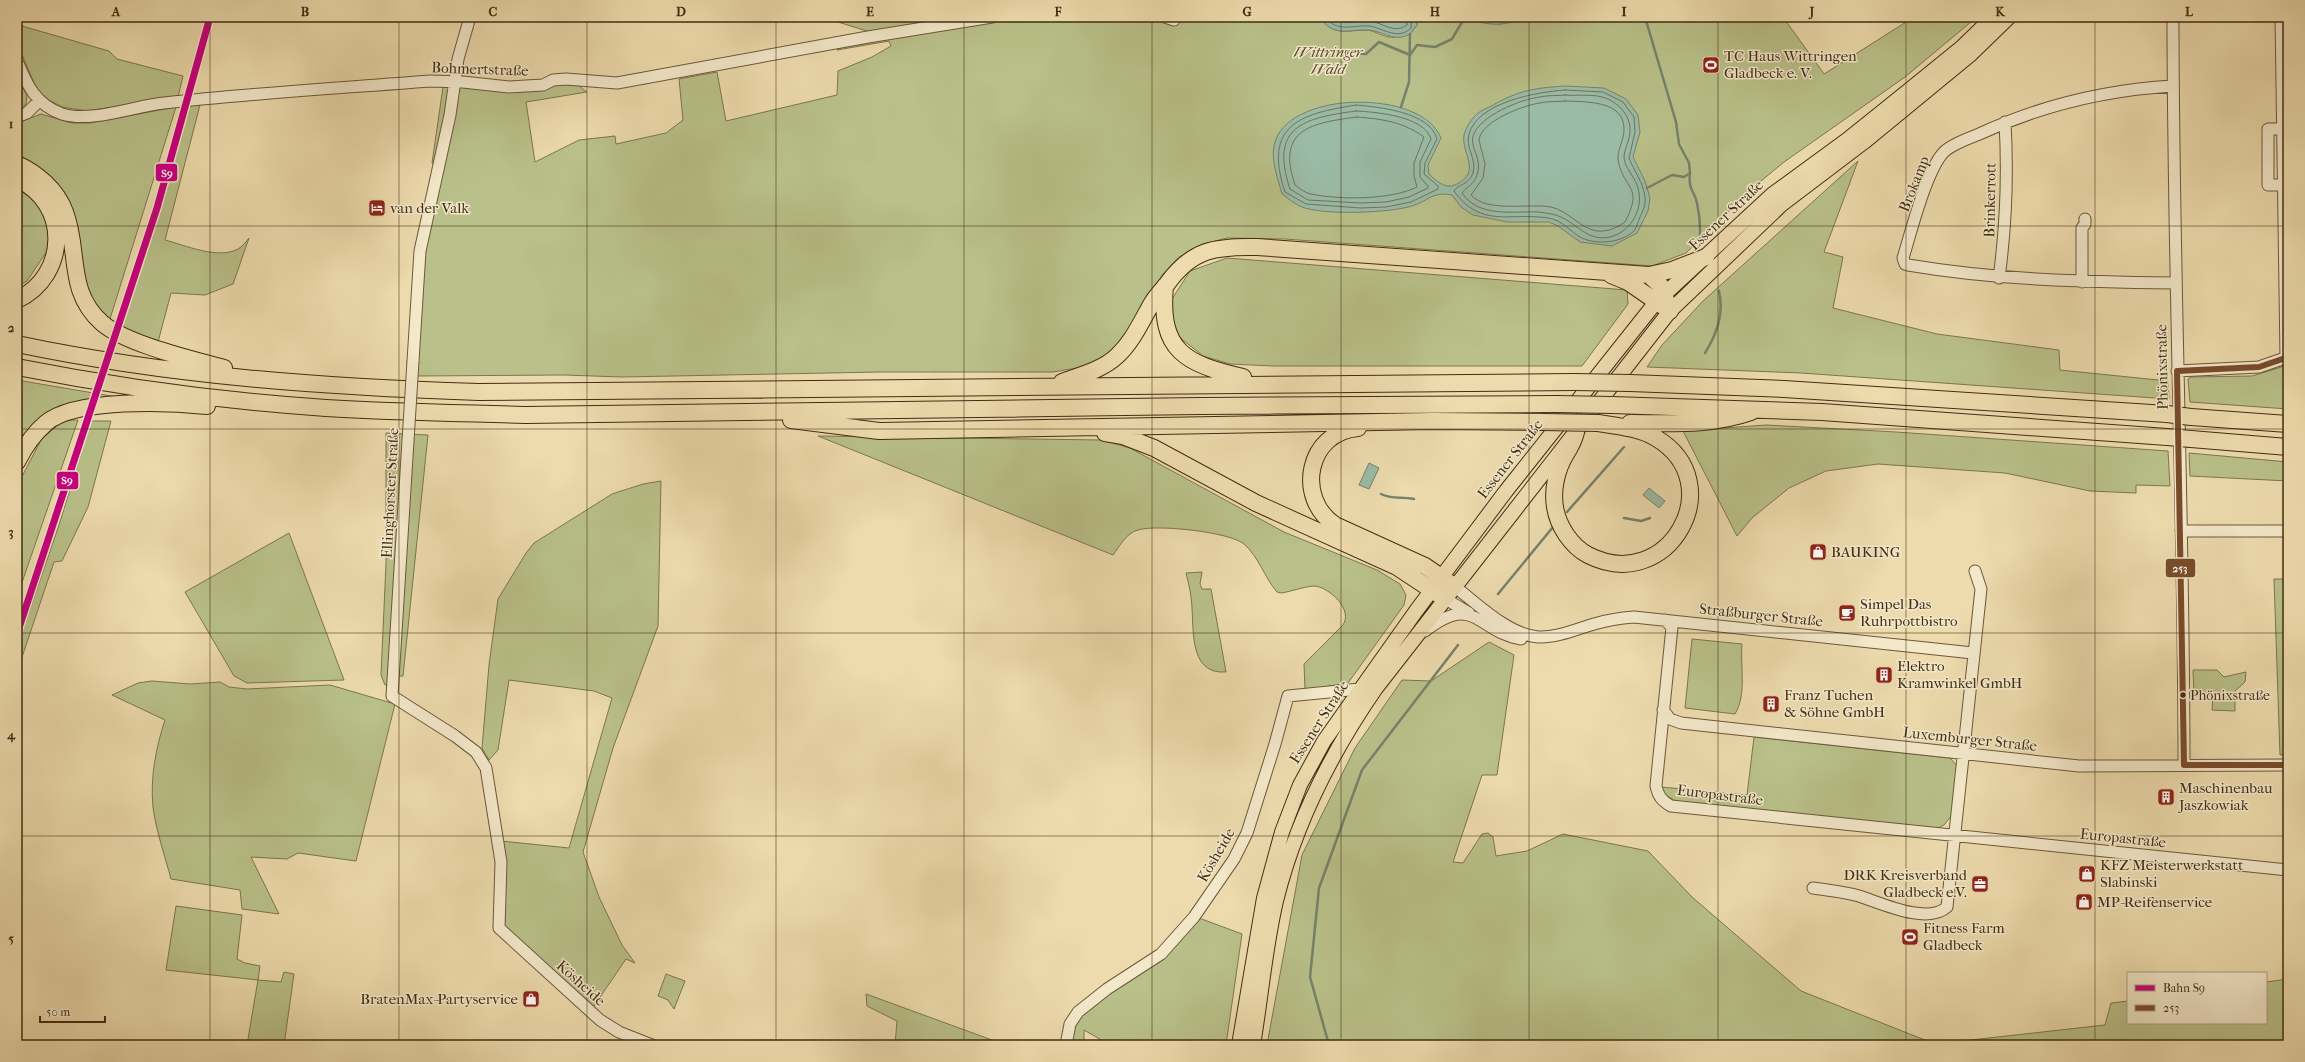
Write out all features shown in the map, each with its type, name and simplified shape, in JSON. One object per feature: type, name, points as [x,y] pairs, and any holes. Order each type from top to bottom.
[{"type":"highway","points":[[17,164],[33,172],[47,184],[65,212],[74,272],[82,297],[102,323],[138,341],[259,379]]},
{"type":"highway","points":[[17,178],[30,184],[51,210],[57,236],[53,262],[38,287],[17,300]]},
{"type":"highway","points":[[1050,386],[1092,371],[1117,356],[1136,335],[1153,302],[1182,265],[1196,255],[1210,250],[1231,247],[1649,276],[1672,270],[1706,257]]},
{"type":"highway","points":[[1608,273],[1660,298]]},
{"type":"highway","points":[[1649,276],[1656,280],[1660,298],[1670,311]]},
{"type":"highway","points":[[1165,286],[1165,324],[1171,339],[1179,351],[1191,361],[1210,369],[1270,383]]},
{"type":"highway","points":[[17,344],[122,362],[259,379],[368,387],[479,392],[1270,383],[1574,382],[1784,389],[2167,414],[2288,424]]},
{"type":"highway","points":[[17,367],[93,380],[259,402],[400,412],[525,415],[1207,406],[1612,405],[1758,409],[2168,437],[2288,447]]},
{"type":"highway","points":[[17,462],[32,437],[46,422],[76,410],[117,404],[195,405],[236,410],[259,402]]},
{"type":"highway","points":[[742,412],[837,426],[879,430],[1432,421],[1706,423],[1730,420],[1758,409]]},
{"type":"highway","points":[[1432,421],[1425,426],[1361,428],[1340,432],[1327,441],[1319,450],[1314,460],[1310,482],[1315,502],[1325,518],[1335,525],[1419,562],[1443,588]]},
{"type":"highway","points":[[1576,432],[1574,443],[1560,466],[1556,479],[1554,506],[1562,527],[1570,540],[1581,551],[1596,559],[1623,564],[1642,562],[1661,552],[1676,538],[1682,529],[1690,501],[1686,474],[1675,454],[1666,444],[1655,437],[1634,430],[1598,423]]},
{"type":"highway","points":[[1074,428],[1123,436],[1154,448],[1256,503],[1375,556],[1416,578],[1443,588]]},
{"type":"main road","name":"Essener Straße","points":[[1253,1045],[1274,911],[1286,866],[1315,792],[1339,746],[1364,705],[1409,643],[1506,491],[1660,298],[1773,194],[1847,140],[1908,91],[1961,48],[1993,17]]},
{"type":"main road","name":"Essener Straße","points":[[1240,1045],[1264,898],[1282,832],[1300,785],[1320,747],[1360,689],[1443,588],[1576,432],[1670,311],[1781,206],[1864,142],[1965,59],[2009,17]]},
{"type":"street","name":"Ellinghorster Straße","points":[[470,17],[463,36],[420,251],[392,696],[455,736],[476,752],[486,768],[501,862],[499,928]]},
{"type":"street","name":"Bohmertstraße","points":[[17,61],[28,88],[38,101],[50,109],[64,114],[83,117],[170,102],[430,81],[455,81],[508,87],[543,85],[553,80],[566,79],[617,83],[868,37],[992,17]]},
{"type":"street","name":"Phönixstraße","points":[[2173,17],[2175,283],[2181,531],[2184,765]]},
{"type":"street","points":[[2177,371],[2259,367],[2287,358],[2281,17]]},
{"type":"street","name":"Brokamp","points":[[2173,86],[2141,88],[2078,100],[2005,122],[1943,152],[1922,197],[1903,258],[1905,264],[1908,265],[1999,278],[2082,282],[2175,283]]},
{"type":"street","points":[[17,117],[27,113],[38,101]]},
{"type":"street","name":"Brinkerrott","points":[[1999,278],[2004,241],[2006,197],[2005,122]]},
{"type":"street","points":[[2283,129],[2268,129],[2268,185],[2284,185]]},
{"type":"street","points":[[2082,282],[2082,228],[2085,224],[2085,219]]},
{"type":"street","points":[[2181,531],[2288,530]]},
{"type":"street","points":[[1813,888],[1843,892],[1880,905],[1910,912],[1942,912],[1947,908],[1962,753],[1981,589],[1975,571]]},
{"type":"street","points":[[1443,588],[1475,617]]},
{"type":"street","points":[[1443,588],[1504,624],[1522,633],[1538,637],[1554,636],[1616,619],[1634,617],[1665,620]]},
{"type":"street","points":[[1409,643],[1443,617],[1460,613],[1475,617],[1518,639],[1533,642],[1554,640],[1575,630]]},
{"type":"street","name":"Straßburger Straße","points":[[1665,620],[1973,653]]},
{"type":"street","name":"Europastraße","points":[[1665,620],[1672,627],[1656,786],[1658,794],[1664,802],[1671,806],[2288,870]]},
{"type":"street","name":"Kösheide","points":[[1066,1045],[1070,1024],[1078,1012],[1107,989],[1161,954],[1194,917],[1234,860],[1247,833],[1275,744],[1288,696],[1360,689]]},
{"type":"street","name":"Luxemburger Straße","points":[[1663,710],[1670,719],[1679,723],[2080,766],[2288,765]]},
{"type":"street","name":"Kösheide","points":[[499,928],[600,1020],[619,1032],[652,1045]]},
{"type":"green space","name":"Wittringer Wald","points":[[822,17],[1319,17],[1330,27],[1336,30],[1368,30],[1386,36],[1397,37],[1410,34],[1417,25],[1416,17],[1467,17],[1485,23],[1501,24],[1527,17],[1783,17],[1824,74],[1914,17],[1977,17],[1905,77],[1784,162],[1755,186],[1686,253],[1652,266],[1285,239],[1227,238],[1203,244],[1179,257],[1162,275],[1130,331],[1112,351],[1089,366],[1053,372],[880,372],[622,377],[564,375],[417,376],[420,282],[441,169],[432,163],[443,87],[471,84],[551,81],[567,82],[577,85],[587,92],[526,102],[535,162],[579,140],[615,136],[616,144],[666,133],[683,120],[679,79],[717,72],[726,121],[837,95],[838,71],[872,57],[891,46],[889,41],[837,50],[870,32]]},
{"type":"green space","points":[[17,22],[22,26],[109,51],[117,59],[183,76],[178,97],[87,111],[62,107],[45,98],[37,90],[17,43]]},
{"type":"green space","points":[[17,78],[27,95],[26,104],[17,112]]},
{"type":"green space","points":[[200,105],[165,240],[202,250],[221,253],[238,249],[249,238],[233,284],[205,295],[171,293],[158,342],[122,327],[150,241],[189,106]]},
{"type":"green space","points":[[176,107],[109,322],[88,300],[69,209],[17,159],[17,123],[41,114],[72,123],[90,123]]},
{"type":"green space","points":[[1858,161],[1824,252],[1843,257],[1833,308],[1937,334],[2059,350],[2060,370],[2168,381],[2169,399],[1801,373],[1647,367],[1662,345],[1703,301]]},
{"type":"green space","points":[[17,188],[31,195],[51,222],[47,251],[27,281],[17,287]]},
{"type":"green space","points":[[1227,258],[1627,290],[1628,304],[1582,366],[1273,366],[1230,364],[1203,356],[1173,332],[1170,302],[1190,271]]},
{"type":"green space","points":[[2288,365],[2288,409],[2190,402],[2188,379],[2191,377],[2252,376]]},
{"type":"green space","points":[[17,380],[123,398],[81,404],[17,454]]},
{"type":"green space","points":[[78,420],[17,597],[17,486],[41,440],[60,423]]},
{"type":"green space","points":[[91,421],[111,421],[88,507],[62,561],[54,562],[17,672],[17,647],[59,525]]},
{"type":"green space","points":[[1766,425],[1896,432],[2168,451],[2170,486],[2136,485],[2136,493],[2090,491],[2005,473],[1878,464],[1826,471],[1789,488],[1752,518],[1737,536],[1683,431]]},
{"type":"green space","points":[[386,433],[428,435],[403,676],[390,676],[390,684],[385,685],[381,675],[386,564]]},
{"type":"green space","points":[[818,436],[1101,440],[1130,448],[1284,532],[1377,570],[1400,584],[1406,595],[1404,605],[1348,683],[1305,690],[1304,664],[1342,626],[1345,620],[1343,607],[1333,595],[1319,587],[1313,586],[1282,593],[1277,592],[1268,580],[1254,555],[1244,544],[1224,536],[1192,530],[1147,528],[1130,534],[1113,555]]},
{"type":"green space","points":[[2189,453],[2288,462],[2288,481],[2190,476]]},
{"type":"green space","points":[[661,481],[658,626],[613,748],[583,852],[599,897],[622,945],[635,963],[626,959],[592,1009],[504,926],[501,841],[569,848],[612,698],[594,691],[509,680],[498,750],[489,760],[482,748],[489,665],[498,599],[526,553],[534,543],[612,494],[643,484]]},
{"type":"green space","points":[[289,533],[344,680],[247,683],[234,676],[185,592]]},
{"type":"green space","points":[[1202,572],[1200,584],[1202,589],[1211,589],[1226,672],[1213,671],[1204,665],[1198,656],[1195,645],[1190,588],[1186,573]]},
{"type":"green space","points":[[2274,579],[2288,579],[2288,754],[2280,755]]},
{"type":"green space","points":[[1692,639],[1742,644],[1742,689],[1739,706],[1735,714],[1685,708]]},
{"type":"green space","points":[[1489,642],[1514,655],[1497,775],[1482,775],[1453,862],[1463,863],[1482,834],[1488,833],[1493,837],[1496,856],[1527,851],[1563,834],[1648,851],[1692,897],[1801,991],[1935,1044],[2105,1025],[2111,1003],[2127,1001],[2127,1024],[2267,1024],[2267,982],[2288,979],[2288,1045],[1267,1045],[1302,855],[1355,748],[1402,680],[1431,681]]},
{"type":"green space","points":[[2193,670],[2217,670],[2224,677],[2246,672],[2245,682],[2235,691],[2235,711],[2212,710],[2213,695],[2194,695]]},
{"type":"green space","points":[[152,681],[190,684],[220,682],[229,687],[247,689],[330,685],[395,704],[356,861],[298,853],[287,859],[251,857],[279,914],[242,909],[240,890],[171,879],[156,825],[152,796],[154,763],[165,720],[112,695],[138,683]]},
{"type":"green space","points":[[1754,737],[1950,758],[1957,766],[1952,815],[1944,825],[1936,829],[1675,801],[1663,793],[1661,787],[1747,795]]},
{"type":"green space","points":[[176,906],[242,915],[237,959],[245,963],[260,966],[258,980],[166,970]]},
{"type":"green space","points":[[1199,918],[1242,934],[1226,1045],[1110,1045],[1084,1030],[1084,1045],[1070,1045],[1075,1022],[1084,1011]]},
{"type":"green space","points":[[284,972],[294,974],[284,1045],[247,1045],[258,980],[281,982]]},
{"type":"green space","points":[[666,974],[685,981],[674,1009],[668,1000],[658,996]]},
{"type":"green space","points":[[866,994],[992,1040],[991,1045],[895,1045],[897,1021],[867,1006]]},
{"type":"water","points":[[1319,17],[1416,17],[1417,25],[1410,34],[1394,37],[1368,30],[1336,30],[1330,28]]},
{"type":"water","points":[[1467,17],[1527,17],[1504,24],[1489,24]]},
{"type":"water","points":[[1565,86],[1604,88],[1626,99],[1638,115],[1640,132],[1633,157],[1645,181],[1650,198],[1648,211],[1637,233],[1612,246],[1580,242],[1558,226],[1549,222],[1507,222],[1473,215],[1461,207],[1452,195],[1435,195],[1412,206],[1389,210],[1374,212],[1328,212],[1302,207],[1282,194],[1273,158],[1274,146],[1283,128],[1302,114],[1326,106],[1354,102],[1382,104],[1408,110],[1429,122],[1441,138],[1428,165],[1429,174],[1441,184],[1451,186],[1463,180],[1468,174],[1469,162],[1465,149],[1464,135],[1469,124],[1477,114],[1511,96],[1520,93],[1536,89]]},
{"type":"water","points":[[1369,463],[1379,468],[1369,489],[1359,485]]},
{"type":"water","points":[[1649,488],[1665,501],[1659,508],[1643,495]]},
{"type":"waterway","points":[[1348,53],[1366,54],[1379,42],[1410,55],[1417,45],[1435,47],[1452,39],[1465,17]]},
{"type":"waterway","points":[[1645,17],[1676,122],[1679,144],[1689,163],[1690,173],[1684,177],[1672,175],[1647,188]]},
{"type":"waterway","points":[[1401,107],[1409,82],[1410,34]]},
{"type":"waterway","points":[[1690,173],[1690,183],[1696,198],[1699,214],[1699,245]]},
{"type":"waterway","points":[[1705,353],[1716,331],[1720,315],[1721,307],[1719,291]]},
{"type":"waterway","points":[[1567,512],[1624,447]]},
{"type":"waterway","points":[[1381,494],[1389,497],[1414,499]]},
{"type":"waterway","points":[[1624,518],[1641,521],[1650,518]]},
{"type":"waterway","points":[[1498,594],[1553,527]]},
{"type":"waterway","points":[[1329,1045],[1310,977],[1319,888],[1362,770],[1458,645]]},
{"type":"rail line","name":"S9","points":[[17,634],[157,208],[210,17]]},
{"type":"transit line","name":"253","points":[[2177,371],[2259,367],[2288,357]]},
{"type":"transit line","name":"253","points":[[2177,371],[2184,765]]},
{"type":"transit line","name":"253","points":[[2184,765],[2288,765]]},
{"type":"place","name":"TC Haus Wittringen Gladbeck e. V.","points":[[1711,65]]},
{"type":"place","name":"van der Valk","points":[[377,208]]},
{"type":"place","name":"BAUKING","points":[[1818,552]]},
{"type":"place","name":"Simpel Das Ruhrpottbistro","points":[[1847,613]]},
{"type":"place","name":"Elektro Kramwinkel GmbH","points":[[1884,675]]},
{"type":"place","name":"Phönixstraße","points":[[2183,695]]},
{"type":"place","name":"Franz Tuchen & Söhne GmbH","points":[[1771,704]]},
{"type":"place","name":"Maschinenbau Jaszkowiak","points":[[2166,797]]},
{"type":"place","name":"KFZ Meisterwerkstatt Slabinski","points":[[2087,874]]},
{"type":"place","name":"DRK Kreisverband Gladbeck e.V.","points":[[1980,884]]},
{"type":"place","name":"MP-Reifenservice","points":[[2084,902]]},
{"type":"place","name":"Fitness Farm Gladbeck","points":[[1910,937]]},
{"type":"place","name":"BratenMax-Partyservice","points":[[531,999]]}]
